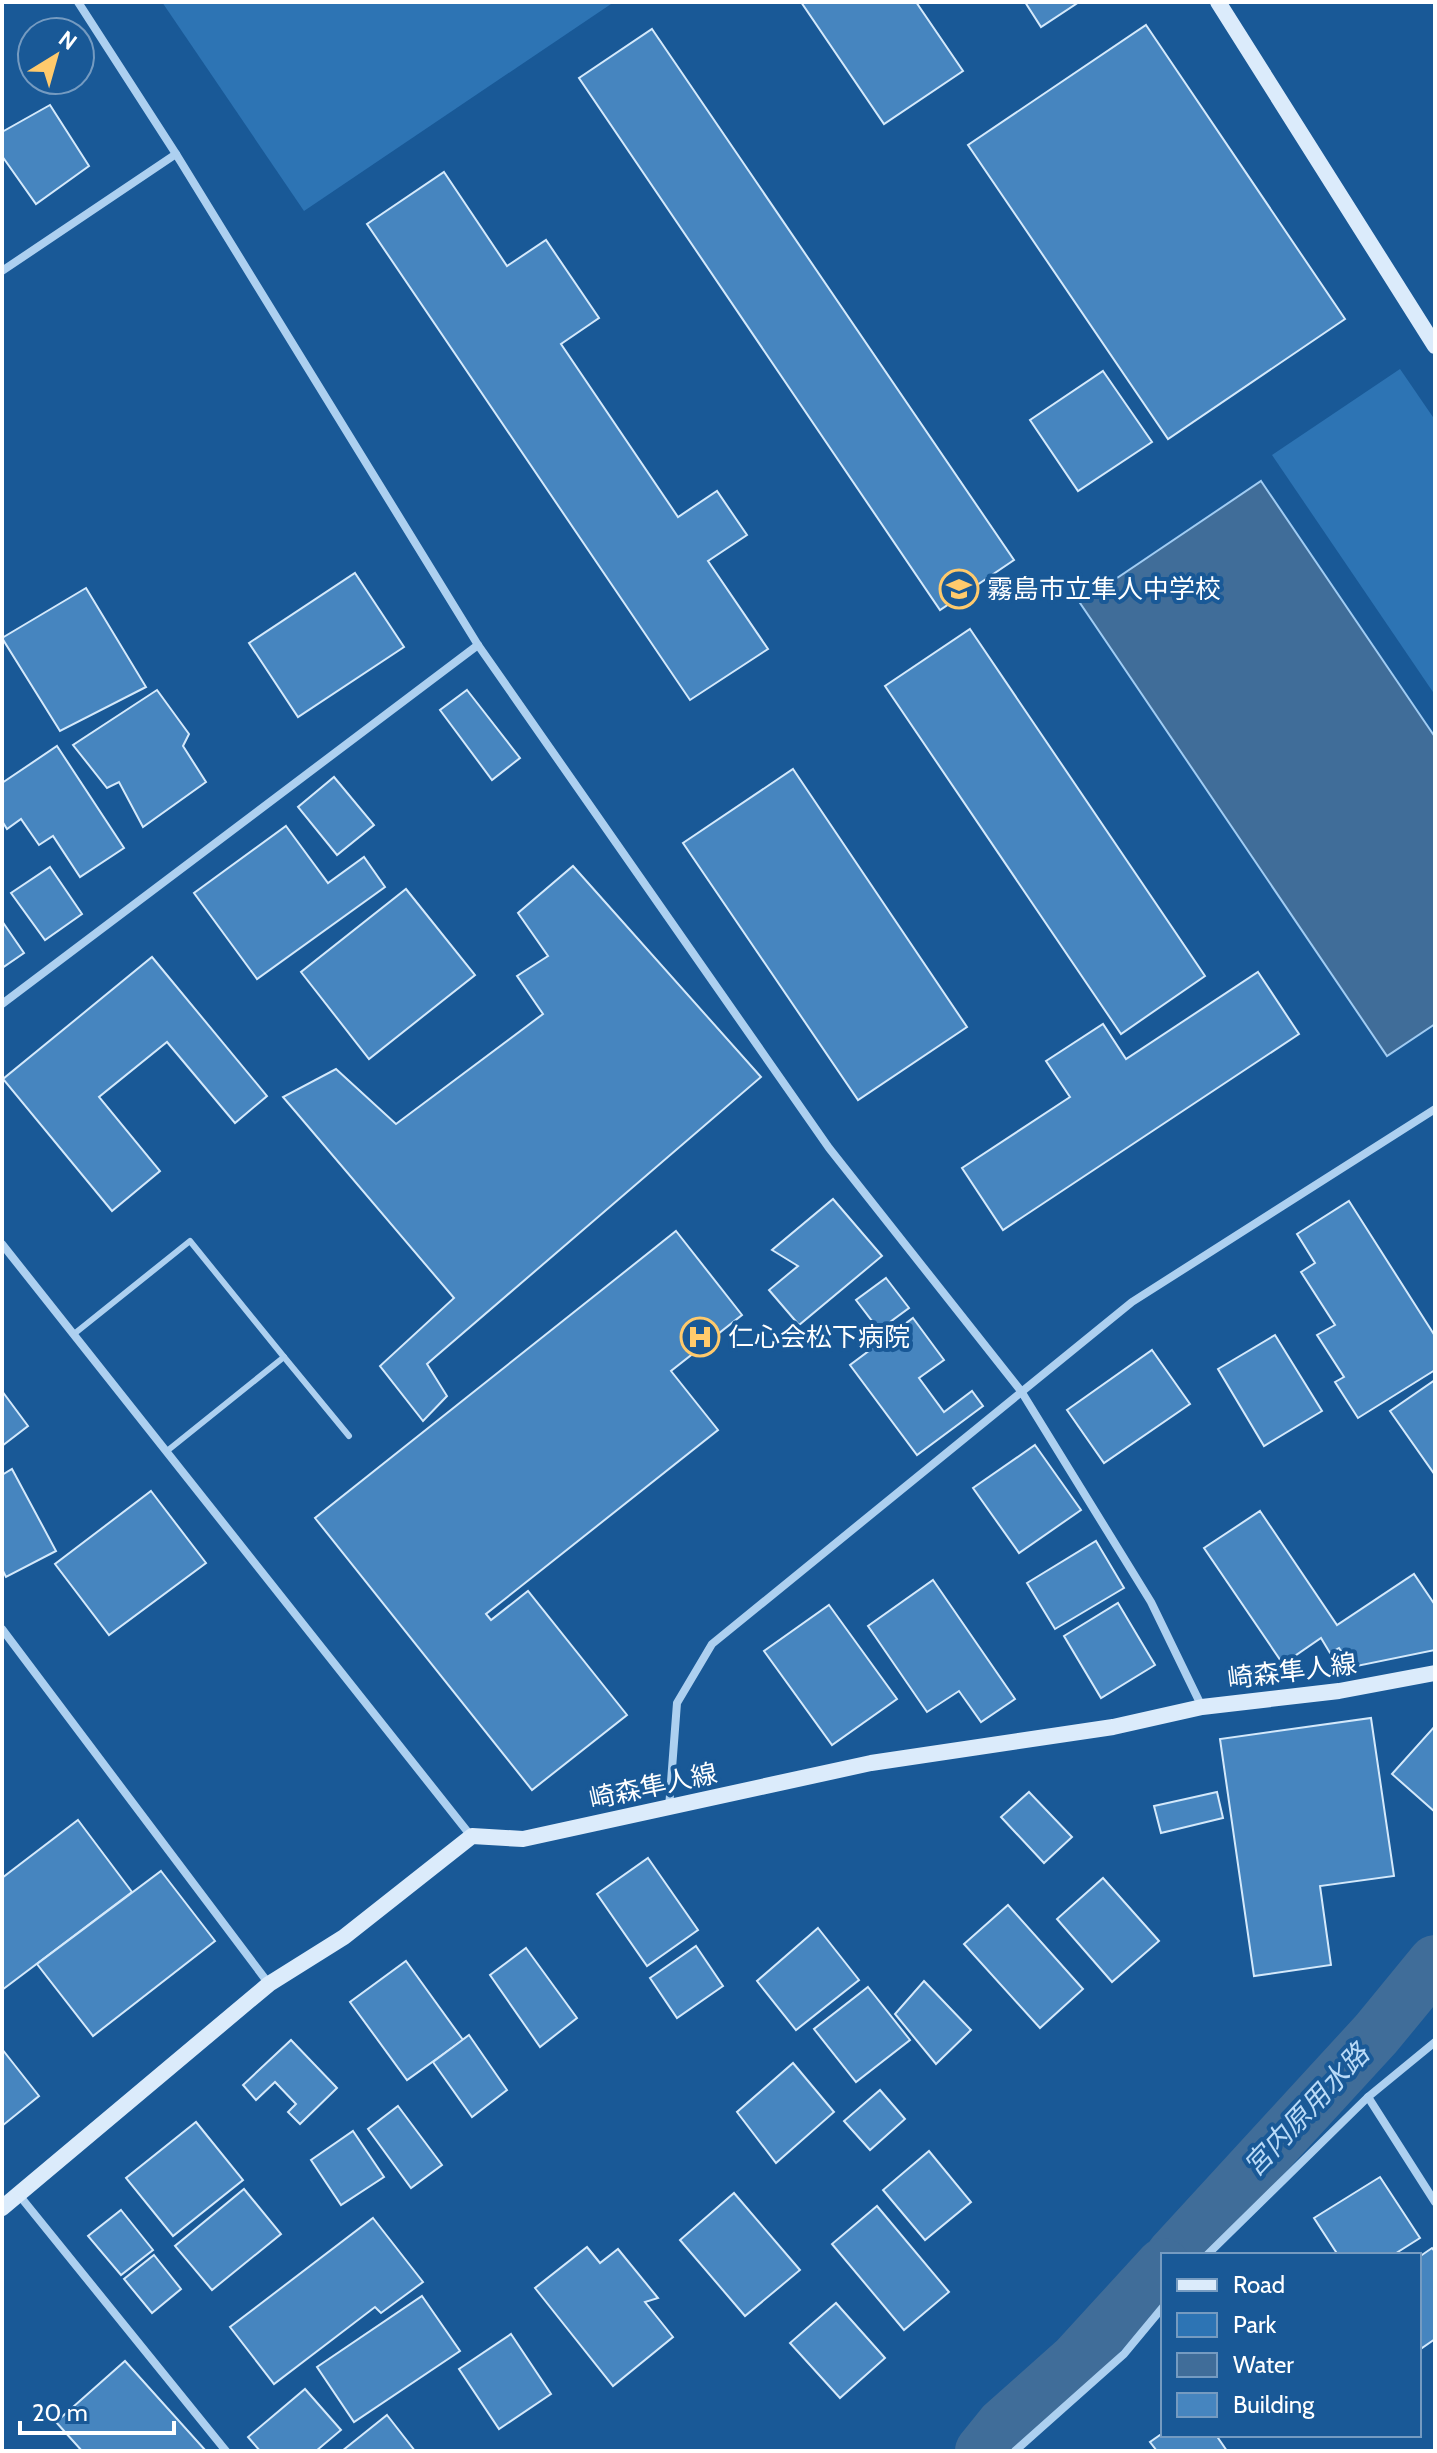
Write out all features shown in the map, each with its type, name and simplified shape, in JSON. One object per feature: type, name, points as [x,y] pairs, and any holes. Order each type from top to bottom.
[{"type":"main road","points":[[1218,2],[1435,346]]},
{"type":"main road","name":"崎森隼人線","points":[[472,1836],[523,1839],[871,1763],[1113,1727],[1202,1707],[1339,1691],[1435,1673]]},
{"type":"main road","points":[[2,2208],[269,1984],[344,1937],[472,1836]]},
{"type":"street","points":[[78,2],[176,154],[478,645],[829,1148],[1021,1391],[1151,1602],[1202,1707]]},
{"type":"street","points":[[2,271],[176,154]]},
{"type":"street","points":[[2,1004],[478,645]]},
{"type":"street","points":[[669,1808],[677,1703],[712,1644],[1132,1302],[1435,1109]]},
{"type":"street","points":[[2,1244],[472,1836]]},
{"type":"street","points":[[2,1629],[269,1984]]},
{"type":"street","points":[[1209,2253],[1368,2097],[1435,2042]]},
{"type":"street","points":[[1368,2097],[1435,2202]]},
{"type":"street","points":[[19,2195],[226,2451]]},
{"type":"street","points":[[1015,2451],[1124,2354],[1161,2309]]},
{"type":"lane","points":[[74,1334],[190,1241],[349,1436]]},
{"type":"lane","points":[[167,1451],[284,1357]]},
{"type":"green space","points":[[162,2],[614,2],[304,211]]},
{"type":"green space","points":[[1400,369],[1435,420],[1435,695],[1272,455]]},
{"type":"water","points":[[1261,481],[1435,737],[1435,1024],[1387,1056],[1080,603]]},
{"type":"building","points":[[801,2],[916,2],[963,71],[884,124]]},
{"type":"building","points":[[1025,2],[1079,2],[1041,27]]},
{"type":"building","points":[[1146,25],[1345,319],[1168,439],[968,145]]},
{"type":"building","points":[[652,29],[1014,560],[940,610],[579,78]]},
{"type":"building","points":[[50,105],[89,166],[36,204],[2,156],[2,132]]},
{"type":"building","points":[[444,172],[507,266],[546,240],[599,318],[561,344],[678,517],[717,491],[747,535],[708,561],[768,649],[690,700],[367,224]]},
{"type":"building","points":[[1103,371],[1152,442],[1078,491],[1030,420]]},
{"type":"building","points":[[355,573],[404,647],[298,717],[249,643]]},
{"type":"building","points":[[86,588],[146,687],[60,731],[2,638]]},
{"type":"building","points":[[970,629],[1205,976],[1121,1034],[885,686]]},
{"type":"building","points":[[157,690],[189,734],[183,746],[206,782],[143,827],[119,782],[107,788],[73,745]]},
{"type":"building","points":[[467,690],[520,758],[492,780],[440,710]]},
{"type":"building","points":[[57,746],[124,848],[80,877],[53,836],[39,845],[21,819],[7,829],[2,821],[2,783]]},
{"type":"building","points":[[793,769],[967,1027],[858,1100],[683,843]]},
{"type":"building","points":[[334,777],[374,825],[337,855],[298,807]]},
{"type":"building","points":[[286,826],[328,883],[364,857],[385,887],[257,979],[194,893]]},
{"type":"building","points":[[573,866],[761,1077],[427,1364],[447,1396],[423,1421],[380,1366],[454,1298],[283,1097],[336,1069],[396,1124],[543,1014],[517,976],[548,956],[518,913]]},
{"type":"building","points":[[50,867],[82,914],[45,940],[11,893]]},
{"type":"building","points":[[406,889],[475,975],[369,1059],[301,972]]},
{"type":"building","points":[[2,921],[24,953],[2,968]]},
{"type":"building","points":[[152,957],[267,1096],[235,1123],[167,1042],[99,1097],[160,1171],[112,1211],[3,1079]]},
{"type":"building","points":[[1258,972],[1299,1034],[1003,1230],[962,1168],[1070,1097],[1046,1061],[1103,1024],[1126,1059]]},
{"type":"building","points":[[833,1199],[882,1256],[799,1325],[769,1290],[798,1266],[772,1250]]},
{"type":"building","points":[[1349,1201],[1435,1336],[1435,1370],[1358,1418],[1335,1382],[1344,1377],[1317,1335],[1335,1325],[1301,1272],[1315,1263],[1297,1234]]},
{"type":"building","points":[[676,1231],[742,1315],[671,1371],[718,1430],[486,1614],[491,1620],[528,1591],[627,1715],[532,1790],[315,1518]]},
{"type":"building","points":[[886,1278],[909,1308],[879,1330],[856,1300]]},
{"type":"building","points":[[913,1318],[944,1360],[919,1378],[944,1412],[972,1391],[983,1406],[917,1455],[850,1365]]},
{"type":"building","points":[[1275,1335],[1322,1411],[1264,1446],[1218,1369]]},
{"type":"building","points":[[1152,1350],[1190,1404],[1104,1463],[1067,1410]]},
{"type":"building","points":[[1435,1380],[1435,1475],[1390,1411]]},
{"type":"building","points":[[2,1391],[28,1426],[2,1446]]},
{"type":"building","points":[[1035,1445],[1081,1510],[1019,1553],[973,1488]]},
{"type":"building","points":[[12,1469],[56,1551],[6,1577],[2,1569],[2,1475]]},
{"type":"building","points":[[151,1491],[206,1563],[109,1635],[55,1564]]},
{"type":"building","points":[[1260,1511],[1337,1625],[1414,1574],[1435,1605],[1435,1650],[1352,1667],[1339,1648],[1330,1653],[1321,1638],[1283,1664],[1204,1548]]},
{"type":"building","points":[[1096,1541],[1124,1588],[1055,1629],[1027,1583]]},
{"type":"building","points":[[933,1580],[1015,1699],[981,1722],[959,1691],[927,1712],[868,1626]]},
{"type":"building","points":[[1118,1603],[1155,1665],[1101,1698],[1064,1636]]},
{"type":"building","points":[[829,1605],[897,1699],[832,1745],[764,1651]]},
{"type":"building","points":[[1371,1718],[1394,1876],[1320,1886],[1331,1965],[1254,1976],[1220,1739]]},
{"type":"building","points":[[1435,1726],[1435,1812],[1392,1774]]},
{"type":"building","points":[[1029,1792],[1072,1837],[1044,1863],[1001,1817]]},
{"type":"building","points":[[1217,1792],[1223,1818],[1161,1833],[1154,1806]]},
{"type":"building","points":[[78,1820],[132,1892],[2,1990],[2,1878]]},
{"type":"building","points":[[648,1858],[698,1930],[647,1966],[597,1894]]},
{"type":"building","points":[[161,1871],[215,1941],[93,2036],[37,1964]]},
{"type":"building","points":[[1103,1878],[1159,1941],[1112,1982],[1057,1919]]},
{"type":"building","points":[[1008,1905],[1083,1989],[1040,2028],[964,1944]]},
{"type":"building","points":[[818,1928],[859,1980],[796,2030],[757,1981]]},
{"type":"building","points":[[696,1946],[723,1986],[677,2018],[650,1978]]},
{"type":"building","points":[[526,1948],[577,2018],[540,2047],[490,1975]]},
{"type":"building","points":[[406,1961],[463,2040],[407,2080],[350,2002]]},
{"type":"building","points":[[924,1981],[971,2030],[936,2064],[895,2014]]},
{"type":"building","points":[[868,1987],[910,2040],[856,2082],[814,2029]]},
{"type":"building","points":[[469,2035],[507,2090],[472,2117],[433,2062]]},
{"type":"building","points":[[291,2040],[337,2088],[300,2124],[288,2112],[296,2104],[275,2082],[256,2100],[243,2085]]},
{"type":"building","points":[[2,2049],[39,2096],[2,2126]]},
{"type":"building","points":[[793,2063],[834,2112],[776,2163],[737,2112]]},
{"type":"building","points":[[880,2090],[905,2119],[870,2150],[844,2121]]},
{"type":"building","points":[[398,2106],[442,2165],[411,2188],[368,2129]]},
{"type":"building","points":[[196,2122],[243,2180],[173,2236],[126,2178]]},
{"type":"building","points":[[353,2131],[384,2177],[341,2205],[311,2160]]},
{"type":"building","points":[[929,2151],[971,2202],[925,2240],[883,2190]]},
{"type":"building","points":[[1380,2177],[1420,2238],[1396,2253],[1337,2253],[1314,2218]]},
{"type":"building","points":[[244,2189],[281,2234],[212,2290],[175,2246]]},
{"type":"building","points":[[734,2193],[800,2270],[745,2316],[680,2240]]},
{"type":"building","points":[[877,2206],[949,2292],[904,2330],[832,2244]]},
{"type":"building","points":[[121,2210],[153,2250],[121,2275],[88,2236]]},
{"type":"building","points":[[373,2218],[423,2282],[381,2313],[375,2307],[274,2384],[230,2327]]},
{"type":"building","points":[[587,2247],[600,2263],[618,2249],[658,2298],[645,2302],[673,2337],[613,2386],[535,2288]]},
{"type":"building","points":[[1432,2248],[1435,2252],[1435,2339],[1421,2349],[1421,2256]]},
{"type":"building","points":[[154,2255],[181,2289],[152,2313],[124,2279]]},
{"type":"building","points":[[422,2296],[460,2351],[354,2422],[317,2367]]},
{"type":"building","points":[[836,2303],[885,2358],[840,2398],[790,2343]]},
{"type":"building","points":[[511,2334],[551,2394],[499,2429],[459,2369]]},
{"type":"building","points":[[125,2361],[206,2451],[82,2451],[56,2422]]},
{"type":"building","points":[[305,2389],[341,2430],[316,2451],[260,2451],[248,2437]]},
{"type":"building","points":[[387,2415],[415,2451],[342,2451]]},
{"type":"building","points":[[1161,2434],[1161,2437],[1217,2437],[1227,2451],[1157,2451],[1150,2442]]},
{"type":"waterway","name":"宮内原用水路","points":[[1175,2253],[1376,2034],[1435,1962]]},
{"type":"waterway","name":"宮内原用水路","points":[[982,2451],[1003,2425],[1076,2360],[1161,2267]]},
{"type":"place","name":"霧島市立隼人中学校","points":[[959,589]]},
{"type":"place","name":"仁心会松下病院","points":[[700,1337]]}]
